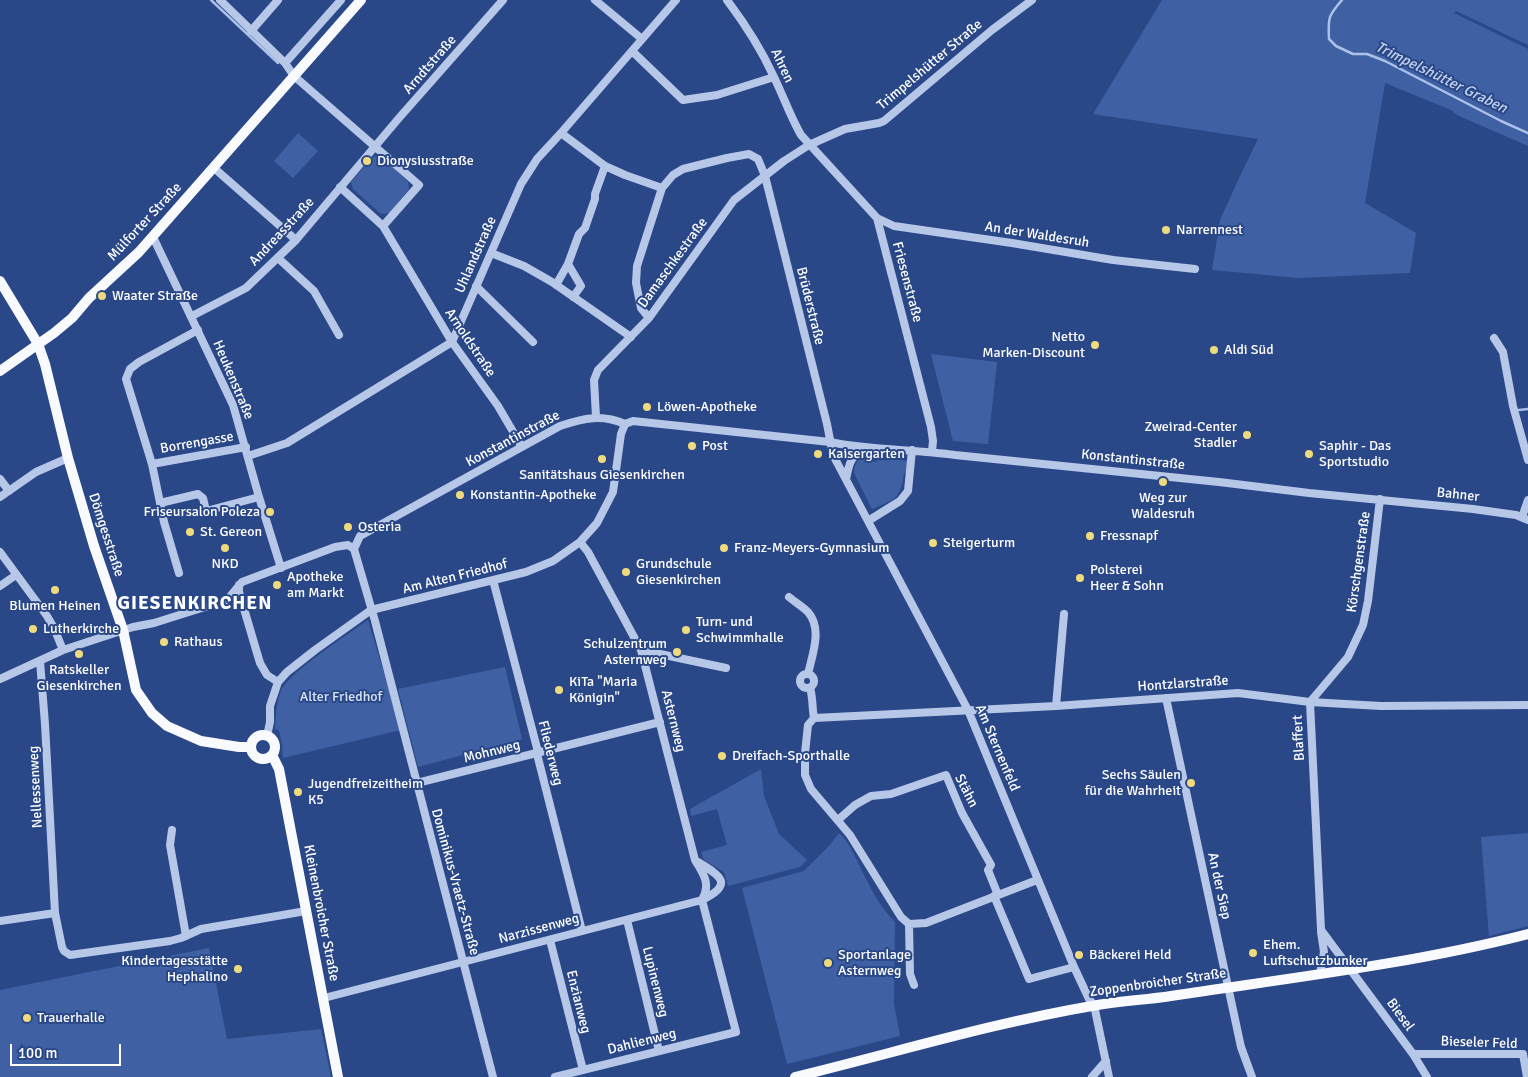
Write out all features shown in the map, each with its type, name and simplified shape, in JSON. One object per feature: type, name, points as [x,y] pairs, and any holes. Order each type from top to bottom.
[{"type":"main road","name":"Mülforter Straße","points":[[0,371],[72,318],[89,298],[133,258],[361,0]]},
{"type":"main road","points":[[0,281],[38,344]]},
{"type":"main road","name":"Dömgesstraße","points":[[38,344],[51,386],[68,458],[94,546],[128,629],[136,690],[152,713],[166,726],[200,741],[251,747]]},
{"type":"main road","points":[[260,736],[267,736],[275,743],[275,749],[272,756],[266,759],[259,758],[254,754],[251,747],[255,739],[260,736]]},
{"type":"main road","name":"Kleinenbroicher Straße","points":[[272,756],[280,769],[338,1077]]},
{"type":"main road","name":"Zoppenbroicher Straße","points":[[795,1077],[1007,1022],[1094,1005],[1169,996],[1412,959],[1491,944],[1528,934]]},
{"type":"street","points":[[220,0],[285,62],[294,76],[376,146],[419,186],[383,226]]},
{"type":"street","points":[[251,30],[278,0]]},
{"type":"street","points":[[285,62],[341,0]]},
{"type":"street","name":"Arndtstraße","points":[[376,146],[503,0]]},
{"type":"street","points":[[595,0],[642,39]]},
{"type":"street","name":"Uhlandstraße","points":[[452,342],[521,184],[536,159],[561,133],[676,0]]},
{"type":"street","name":"Ahren","points":[[728,0],[757,44],[792,119],[809,145]]},
{"type":"street","name":"Trimpelshütter Straße","points":[[809,145],[845,129],[884,121],[992,30],[1032,0]]},
{"type":"street","points":[[632,51],[683,100],[717,95],[774,77]]},
{"type":"street","points":[[561,133],[605,166],[662,188],[637,266],[636,283],[641,308],[649,318]]},
{"type":"street","name":"Damaschkestraße","points":[[596,417],[594,380],[596,373],[649,318],[730,205],[784,161],[809,145]]},
{"type":"street","name":"Friesenstraße","points":[[809,145],[878,218],[931,427],[932,451]]},
{"type":"street","name":"Andreasstraße","points":[[192,316],[246,288],[296,240],[376,146]]},
{"type":"street","name":"Brüderstraße","points":[[662,188],[673,175],[683,169],[749,154],[758,159],[765,176],[830,442]]},
{"type":"street","points":[[556,285],[568,264],[578,234],[585,228],[596,199],[594,194],[605,166]]},
{"type":"street","points":[[214,168],[296,240]]},
{"type":"street","name":"Arnoldstraße","points":[[340,187],[383,226],[452,342],[498,406],[522,447]]},
{"type":"street","name":"An der Waldesruh","points":[[878,218],[894,226],[1113,260],[1195,269]]},
{"type":"street","name":"Heukenstraße","points":[[153,237],[233,405],[281,568]]},
{"type":"street","points":[[491,253],[524,266],[556,285],[631,337]]},
{"type":"street","points":[[278,258],[314,291],[339,335]]},
{"type":"street","points":[[568,264],[581,286],[573,297]]},
{"type":"street","points":[[476,286],[534,342]]},
{"type":"street","name":"Borrengasse","points":[[179,573],[160,503],[152,464],[126,380],[130,369],[139,362],[198,330]]},
{"type":"street","points":[[1494,338],[1503,352],[1513,406],[1528,460]]},
{"type":"street","points":[[248,456],[287,442],[452,342]]},
{"type":"street","name":"Konstantinstraße","points":[[354,549],[360,536],[560,426],[596,417],[612,418],[625,424],[633,421],[871,448],[932,451],[1391,501]]},
{"type":"street","name":"Am Alten Friedhof","points":[[267,736],[270,722],[270,706],[278,682],[287,672],[315,650],[371,610],[526,572],[553,561],[580,542],[597,523],[613,492],[621,434],[625,424]]},
{"type":"street","name":"Am Sternenfeld","points":[[830,442],[833,455],[968,710],[1074,967],[1089,999],[1094,1005],[1109,1077]]},
{"type":"street","name":"Borrengasse","points":[[152,464],[246,447]]},
{"type":"street","points":[[846,480],[852,457],[871,448]]},
{"type":"street","points":[[868,522],[900,502],[908,491],[912,450]]},
{"type":"street","points":[[0,497],[36,472],[68,458]]},
{"type":"street","points":[[0,479],[9,491]]},
{"type":"street","points":[[160,503],[198,494],[202,498],[206,511],[259,497]]},
{"type":"street","name":"Körschgenstraße","points":[[1310,702],[1348,657],[1363,625],[1368,601],[1380,499]]},
{"type":"street","name":"Bahner","points":[[1391,501],[1476,510],[1525,518],[1528,500]]},
{"type":"street","name":"Asternweg","points":[[580,542],[588,552],[641,650],[695,860],[705,876],[707,886],[702,900],[736,1032]]},
{"type":"street","points":[[0,679],[63,650],[227,600],[242,582],[340,545],[348,545],[354,549]]},
{"type":"street","name":"Dominikus-Vraetz-Straße","points":[[354,549],[493,1077]]},
{"type":"street","points":[[0,552],[47,616],[63,650]]},
{"type":"street","points":[[0,586],[16,575]]},
{"type":"street","name":"Fliederweg","points":[[492,580],[537,748],[582,931]]},
{"type":"street","points":[[239,585],[239,592],[260,663],[267,675],[278,682]]},
{"type":"street","points":[[789,598],[808,612],[815,625],[815,639],[808,674]]},
{"type":"street","points":[[1056,706],[1064,614]]},
{"type":"street","points":[[641,650],[726,668]]},
{"type":"street","name":"Nellessenweg","points":[[40,661],[55,913],[62,947],[68,955],[170,941],[201,929],[306,911]]},
{"type":"street","points":[[808,674],[814,680],[810,688]]},
{"type":"street","points":[[808,674],[800,678],[799,682],[801,686],[810,688]]},
{"type":"street","points":[[810,688],[814,718]]},
{"type":"street","name":"Hontzlarstraße","points":[[968,710],[1056,706],[1238,693],[1310,702]]},
{"type":"street","name":"An der Siep","points":[[1166,698],[1241,1047],[1252,1077]]},
{"type":"street","name":"Blaffert","points":[[1320,974],[1324,952],[1321,930],[1310,702],[1381,706],[1528,705]]},
{"type":"street","points":[[968,710],[814,718],[808,725],[805,775],[811,789],[838,820],[861,852],[901,917],[909,924],[926,923],[1038,880]]},
{"type":"street","name":"Mohnweg","points":[[417,783],[660,722]]},
{"type":"street","name":"Stähn","points":[[838,820],[855,805],[871,796],[891,794],[946,775],[962,813],[991,865],[988,870],[996,895]]},
{"type":"street","points":[[172,830],[170,845],[186,936]]},
{"type":"street","points":[[695,860],[713,871],[720,878],[720,888],[702,900]]},
{"type":"street","points":[[996,895],[1029,979],[1074,967]]},
{"type":"street","name":"Narzissenweg","points":[[324,998],[702,900]]},
{"type":"street","points":[[0,921],[55,913]]},
{"type":"street","name":"Lupinenweg","points":[[627,920],[659,1051]]},
{"type":"street","points":[[909,924],[910,974],[914,985]]},
{"type":"street","points":[[1321,930],[1350,968]]},
{"type":"street","name":"Enzianweg","points":[[550,940],[583,1070]]},
{"type":"street","name":"Biesel","points":[[1350,968],[1413,1054],[1427,1077]]},
{"type":"street","name":"Dahlienweg","points":[[555,1077],[736,1032]]},
{"type":"street","name":"Bieseler Feld","points":[[1413,1054],[1523,1054],[1527,1077]]},
{"type":"street","points":[[1092,1077],[1106,1061]]},
{"type":"green space","points":[[1162,0],[1528,0],[1528,45],[1456,11],[1454,13],[1528,49],[1528,146],[1457,115],[1451,110],[1385,83],[1365,203],[1416,233],[1410,273],[1299,278],[1212,270],[1220,220],[1258,139],[1093,114]]},
{"type":"green space","points":[[298,133],[318,151],[293,178],[274,161]]},
{"type":"green space","points":[[381,156],[408,182],[409,189],[389,213],[381,214],[353,189],[351,182],[373,157]]},
{"type":"green space","points":[[931,354],[997,362],[988,444],[953,441]]},
{"type":"green space","points":[[861,458],[871,459],[871,461],[876,462],[877,460],[907,461],[908,472],[904,473],[901,488],[891,501],[872,509],[854,473],[854,469]]},
{"type":"green space","name":"Alter Friedhof","points":[[368,620],[401,730],[283,758],[279,730],[275,729],[277,705],[281,691],[306,664]]},
{"type":"green space","points":[[505,667],[522,739],[418,767],[398,689]]},
{"type":"green space","points":[[761,769],[764,796],[779,834],[807,860],[800,867],[728,886],[724,872],[704,860],[701,852],[727,845],[717,809],[691,816],[690,809]]},
{"type":"green space","name":"Sportanlage Asternweg","points":[[839,833],[851,848],[878,901],[895,922],[894,1004],[900,1036],[787,1064],[742,888],[804,871]]},
{"type":"green space","points":[[1528,833],[1528,926],[1489,936],[1481,837]]},
{"type":"green space","points":[[209,948],[227,1039],[321,1029],[331,1077],[0,1077],[0,990]]},
{"type":"waterway","points":[[211,0],[278,63]]},
{"type":"waterway","name":"Trimpelshütter Graben","points":[[1342,0],[1331,14],[1329,22],[1329,39],[1336,46],[1353,54],[1367,54],[1385,61],[1528,133]]},
{"type":"waterway","name":"Trimpelshütter Graben","points":[[1519,410],[1528,409]]},
{"type":"place","name":"Dionysiusstraße","points":[[367,161]]},
{"type":"place","name":"Narrennest","points":[[1166,230]]},
{"type":"place","name":"Waater Straße","points":[[102,296]]},
{"type":"place","name":"Netto Marken-Discount","points":[[1095,345]]},
{"type":"place","name":"Aldi Süd","points":[[1214,350]]},
{"type":"place","name":"Löwen-Apotheke","points":[[647,407]]},
{"type":"place","name":"Zweirad-Center Stadler","points":[[1247,435]]},
{"type":"place","name":"Post","points":[[692,446]]},
{"type":"place","name":"Kaisergarten","points":[[818,454]]},
{"type":"place","name":"Saphir - Das Sportstudio","points":[[1309,454]]},
{"type":"place","name":"Sanitätshaus Giesenkirchen","points":[[602,459]]},
{"type":"place","name":"Weg zur Waldesruh","points":[[1163,482]]},
{"type":"place","name":"Konstantin-Apotheke","points":[[460,495]]},
{"type":"place","name":"Friseursalon Poleza","points":[[270,512]]},
{"type":"place","name":"Osteria","points":[[348,527]]},
{"type":"place","name":"St. Gereon","points":[[190,532]]},
{"type":"place","name":"Fressnapf","points":[[1090,536]]},
{"type":"place","name":"Steigerturm","points":[[933,543]]},
{"type":"place","name":"NKD","points":[[225,548]]},
{"type":"place","name":"Franz-Meyers-Gymnasium","points":[[724,548]]},
{"type":"place","name":"Grundschule Giesenkirchen","points":[[626,572]]},
{"type":"place","name":"Polsterei Heer & Sohn","points":[[1080,578]]},
{"type":"place","name":"Apotheke am Markt","points":[[277,585]]},
{"type":"place","name":"Blumen Heinen","points":[[55,590]]},
{"type":"place","name":"Lutherkirche","points":[[33,629]]},
{"type":"place","name":"Turn- und Schwimmhalle","points":[[686,630]]},
{"type":"place","name":"Rathaus","points":[[164,642]]},
{"type":"place","name":"Schulzentrum Asternweg","points":[[677,652]]},
{"type":"place","name":"Ratskeller Giesenkirchen","points":[[79,654]]},
{"type":"place","name":"KiTa \"Maria Königin\"","points":[[559,690]]},
{"type":"place","name":"Dreifach-Sporthalle","points":[[722,756]]},
{"type":"place","name":"Sechs Säulen für die Wahrheit","points":[[1191,783]]},
{"type":"place","name":"Jugendfreizeitheim K5","points":[[298,792]]},
{"type":"place","name":"Ehem. Luftschutzbunker","points":[[1253,953]]},
{"type":"place","name":"Bäckerei Held","points":[[1079,955]]},
{"type":"place","name":"Sportanlage Asternweg","points":[[828,963]]},
{"type":"place","name":"Kindertagesstätte Hephalino","points":[[238,969]]},
{"type":"place","name":"Trauerhalle","points":[[27,1018]]},
{"type":"district","name":"GIESENKIRCHEN","points":[[195,604]]}]
